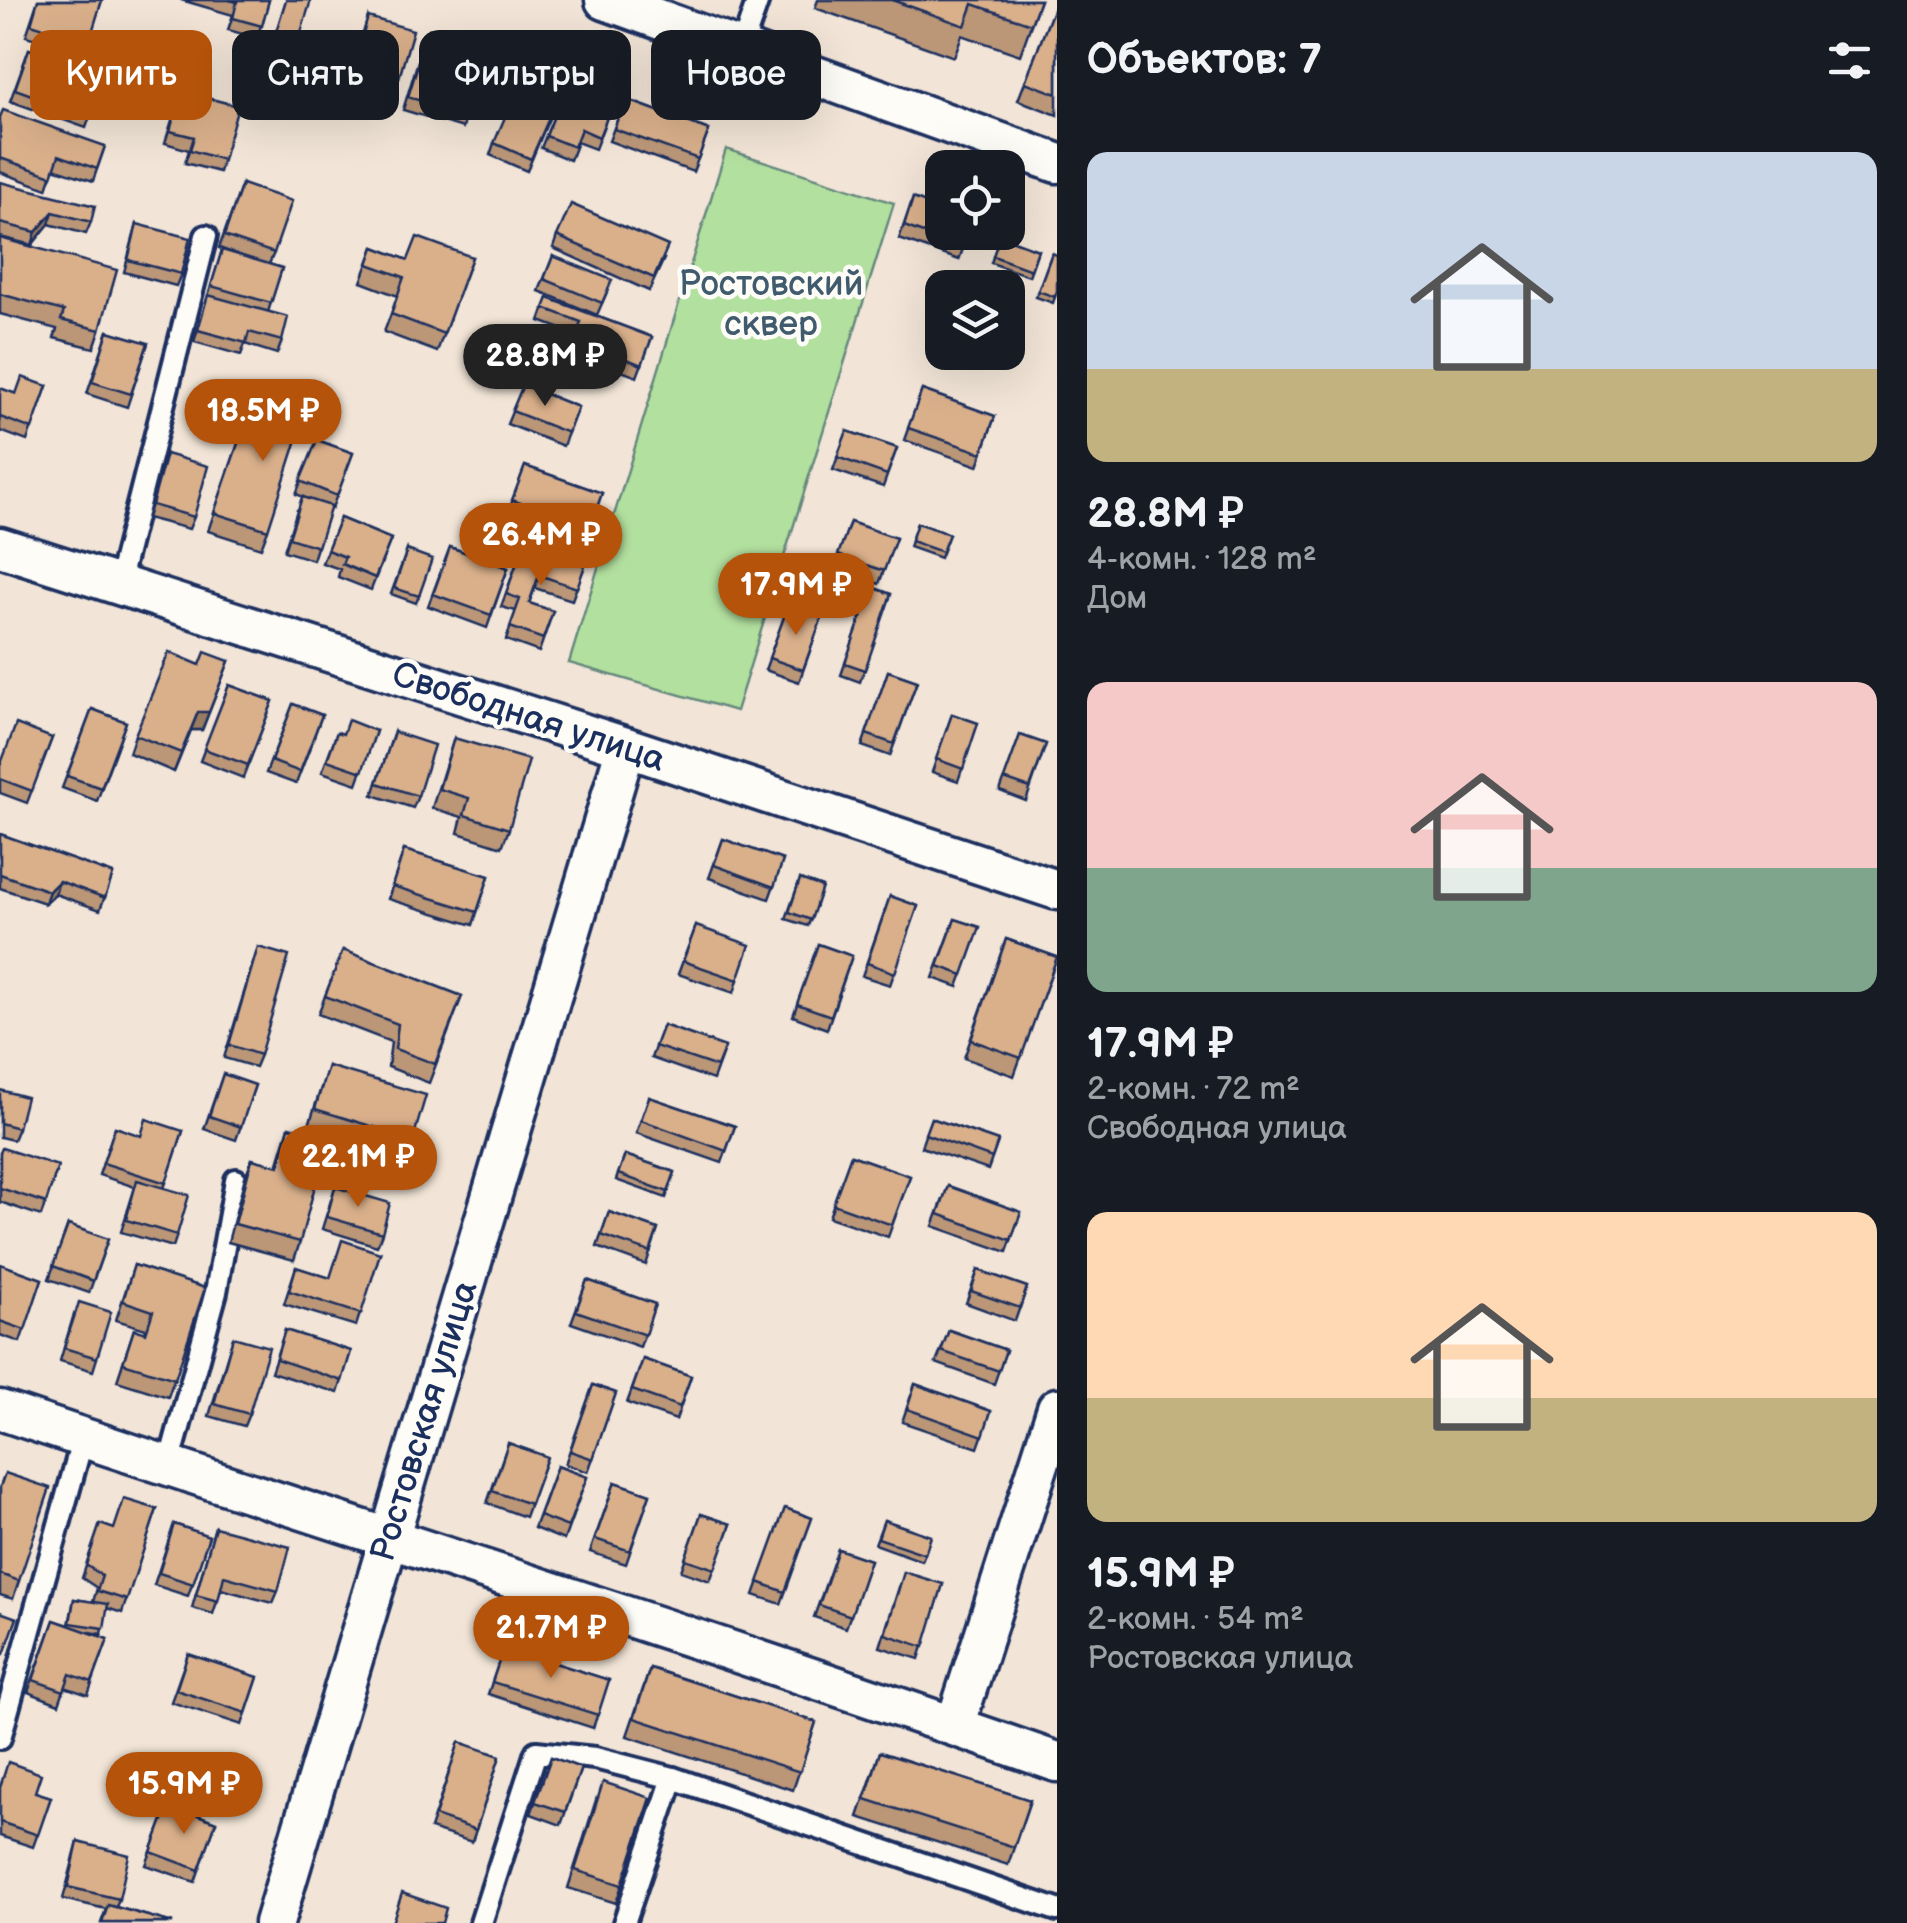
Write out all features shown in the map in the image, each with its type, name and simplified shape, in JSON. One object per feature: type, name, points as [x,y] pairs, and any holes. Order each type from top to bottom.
[{"type":"street","points":[[605,0],[688,30]]},
{"type":"street","points":[[821,78],[1057,163]]},
{"type":"street","name":"Свободная улица","points":[[0,547],[1057,890]]},
{"type":"street","name":"Ростовская улица","points":[[274,1923],[626,747]]},
{"type":"street","points":[[955,1726],[1057,1408]]},
{"type":"street","points":[[0,1410],[168,1468],[389,1536],[1057,1762]]},
{"type":"lane","points":[[748,30],[758,0]]},
{"type":"lane","points":[[118,584],[206,236]]},
{"type":"lane","points":[[168,1468],[216,1292],[236,1180]]},
{"type":"lane","points":[[0,1738],[84,1438]]},
{"type":"lane","points":[[481,1923],[536,1752],[594,1758],[672,1778],[1057,1910]]},
{"type":"lane","points":[[624,1923],[672,1778]]},
{"type":"green space","name":"Ростовский сквер","points":[[726,149],[894,203],[736,711],[569,663]]},
{"type":"building","points":[[38,0],[102,0],[93,30],[50,30],[31,24]]},
{"type":"building","points":[[229,0],[269,0],[262,26],[233,18],[237,2]]},
{"type":"building","points":[[286,0],[311,0],[302,30],[277,30]]},
{"type":"building","points":[[892,0],[1040,0],[1031,24],[973,4],[965,26]]},
{"type":"building","points":[[1057,0],[1057,94],[1025,82]]},
{"type":"building","points":[[368,17],[413,30],[399,78],[399,30],[364,30]]},
{"type":"building","points":[[29,49],[30,49],[30,94],[15,89]]},
{"type":"building","points":[[419,61],[419,100],[408,97]]},
{"type":"building","points":[[212,99],[232,104],[234,120],[223,160],[190,150],[194,137],[170,131],[173,120],[212,120]]},
{"type":"building","points":[[631,101],[651,109],[651,120],[682,120],[709,130],[698,159],[614,129],[617,120],[631,120]]},
{"type":"building","points":[[3,110],[105,146],[97,169],[59,155],[52,176],[0,158]]},
{"type":"building","points":[[504,120],[548,120],[531,159],[494,143]]},
{"type":"building","points":[[552,120],[606,120],[599,137],[581,129],[574,147],[546,136]]},
{"type":"building","points":[[0,182],[95,206],[91,222],[53,212],[36,232],[0,223]]},
{"type":"building","points":[[242,184],[292,201],[274,253],[224,236]]},
{"type":"building","points":[[913,198],[925,203],[925,234],[904,226]]},
{"type":"building","points":[[571,204],[668,246],[654,278],[557,236]]},
{"type":"building","points":[[137,224],[190,238],[181,274],[128,260]]},
{"type":"building","points":[[417,237],[472,257],[444,334],[391,314],[404,277],[368,264],[374,247],[408,260]]},
{"type":"building","points":[[0,238],[117,270],[100,330],[61,320],[64,311],[0,294]]},
{"type":"building","points":[[1025,245],[1038,250],[1031,270],[993,256],[995,250],[1025,250]]},
{"type":"building","points":[[222,250],[282,268],[271,303],[211,286]]},
{"type":"building","points":[[1052,253],[1057,255],[1055,297],[1038,291]]},
{"type":"building","points":[[553,256],[612,280],[602,303],[544,279]]},
{"type":"building","points":[[208,295],[288,317],[282,341],[249,332],[246,343],[198,330]]},
{"type":"building","points":[[548,298],[652,337],[642,365],[575,339],[581,322],[544,308]]},
{"type":"building","points":[[108,331],[148,343],[131,394],[92,382]]},
{"type":"building","points":[[22,377],[47,386],[32,429],[0,417],[0,388],[16,394]]},
{"type":"building","points":[[523,385],[578,407],[568,433],[512,411]]},
{"type":"building","points":[[281,387],[311,396],[268,530],[214,513],[243,429],[264,439]]},
{"type":"building","points":[[922,390],[995,416],[982,453],[908,428]]},
{"type":"building","points":[[847,431],[897,448],[887,475],[837,457]]},
{"type":"building","points":[[317,440],[353,453],[337,496],[300,481]]},
{"type":"building","points":[[166,454],[208,466],[194,517],[152,505]]},
{"type":"building","points":[[525,466],[602,493],[590,528],[512,500]]},
{"type":"building","points":[[302,497],[331,506],[318,547],[289,538]]},
{"type":"building","points":[[340,518],[391,539],[375,578],[342,564],[345,557],[327,550]]},
{"type":"building","points":[[850,522],[896,538],[884,571],[838,555]]},
{"type":"building","points":[[917,523],[949,534],[942,552],[911,541]]},
{"type":"building","points":[[450,547],[508,568],[491,615],[433,594]]},
{"type":"building","points":[[553,548],[587,560],[577,588],[539,575],[529,603],[553,611],[543,639],[510,627],[520,599],[506,594],[520,554],[547,564]]},
{"type":"building","points":[[407,550],[432,559],[419,596],[394,588]]},
{"type":"building","points":[[872,587],[891,594],[865,670],[845,663]]},
{"type":"building","points":[[788,606],[822,617],[803,670],[769,658]]},
{"type":"building","points":[[169,652],[200,665],[205,652],[229,661],[209,712],[198,712],[181,753],[135,735]]},
{"type":"building","points":[[888,671],[917,681],[894,744],[866,734]]},
{"type":"building","points":[[229,685],[273,701],[248,765],[204,749]]},
{"type":"building","points":[[293,704],[322,715],[300,772],[271,761]]},
{"type":"building","points":[[92,709],[126,722],[101,788],[67,776]]},
{"type":"building","points":[[952,714],[978,723],[963,769],[936,759]]},
{"type":"building","points":[[348,720],[376,731],[362,772],[327,760],[337,732],[343,734]]},
{"type":"building","points":[[16,724],[52,738],[32,791],[0,779],[0,766]]},
{"type":"building","points":[[394,732],[434,745],[418,796],[377,783]]},
{"type":"building","points":[[1020,735],[1046,744],[1030,788],[1004,779]]},
{"type":"building","points":[[454,738],[529,760],[509,829],[464,815],[469,798],[439,789]]},
{"type":"building","points":[[0,834],[113,874],[105,898],[59,881],[49,891],[0,874]]},
{"type":"building","points":[[723,839],[783,860],[774,887],[714,865]]},
{"type":"building","points":[[404,850],[489,876],[477,912],[392,886]]},
{"type":"building","points":[[800,879],[822,887],[811,920],[789,912]]},
{"type":"building","points":[[890,896],[918,906],[895,973],[867,963]]},
{"type":"building","points":[[955,919],[980,927],[963,975],[938,966]]},
{"type":"building","points":[[696,926],[750,945],[738,980],[683,961]]},
{"type":"building","points":[[1006,939],[1057,957],[1021,1058],[971,1040]]},
{"type":"building","points":[[818,944],[852,956],[831,1016],[797,1004]]},
{"type":"building","points":[[258,947],[289,956],[260,1055],[229,1045]]},
{"type":"building","points":[[343,950],[462,996],[435,1064],[395,1049],[398,1024],[325,996]]},
{"type":"building","points":[[663,1025],[725,1047],[717,1067],[655,1046]]},
{"type":"building","points":[[328,1066],[426,1095],[413,1139],[315,1109]]},
{"type":"building","points":[[223,1074],[255,1085],[241,1127],[209,1116]]},
{"type":"building","points":[[0,1090],[26,1097],[18,1128],[0,1123]]},
{"type":"building","points":[[649,1097],[735,1126],[726,1151],[641,1120]]},
{"type":"building","points":[[931,1118],[998,1141],[992,1158],[925,1134]]},
{"type":"building","points":[[146,1119],[183,1131],[166,1183],[103,1163],[115,1127],[141,1136]]},
{"type":"building","points":[[289,1127],[328,1137],[300,1242],[235,1224],[252,1159],[279,1166]]},
{"type":"building","points":[[2,1148],[58,1166],[46,1203],[0,1188]]},
{"type":"building","points":[[625,1155],[675,1172],[668,1192],[618,1174]]},
{"type":"building","points":[[851,1155],[910,1176],[892,1225],[833,1204]]},
{"type":"building","points":[[137,1180],[189,1195],[177,1235],[126,1220]]},
{"type":"building","points":[[948,1186],[1021,1212],[1011,1240],[938,1214]]},
{"type":"building","points":[[335,1187],[390,1203],[382,1233],[327,1217]]},
{"type":"building","points":[[609,1212],[658,1229],[650,1252],[601,1235]]},
{"type":"building","points":[[68,1225],[108,1239],[93,1281],[53,1266]]},
{"type":"building","points":[[342,1240],[380,1253],[361,1314],[289,1291],[296,1267],[330,1278]]},
{"type":"building","points":[[0,1264],[42,1279],[25,1330],[0,1321]]},
{"type":"building","points":[[134,1265],[205,1288],[175,1379],[123,1363],[134,1329],[146,1333],[153,1311],[123,1301]]},
{"type":"building","points":[[978,1270],[1027,1287],[1020,1308],[971,1291]]},
{"type":"building","points":[[587,1280],[655,1304],[645,1335],[576,1311]]},
{"type":"building","points":[[79,1302],[111,1312],[97,1358],[64,1348]]},
{"type":"building","points":[[285,1330],[351,1351],[342,1381],[276,1359]]},
{"type":"building","points":[[949,1330],[1006,1350],[999,1371],[941,1351]]},
{"type":"building","points":[[233,1337],[269,1347],[249,1414],[214,1404]]},
{"type":"building","points":[[643,1359],[691,1376],[680,1407],[632,1390]]},
{"type":"building","points":[[915,1384],[991,1411],[983,1436],[907,1409]]},
{"type":"building","points":[[593,1385],[616,1393],[593,1459],[570,1451]]},
{"type":"building","points":[[508,1443],[547,1457],[530,1504],[492,1491]]},
{"type":"building","points":[[557,1466],[587,1477],[568,1527],[539,1516]]},
{"type":"building","points":[[5,1473],[50,1488],[19,1581],[0,1574],[0,1487]]},
{"type":"building","points":[[615,1482],[650,1494],[630,1551],[595,1539]]},
{"type":"building","points":[[124,1499],[157,1509],[127,1600],[97,1591],[102,1576],[86,1565],[100,1524],[114,1529]]},
{"type":"building","points":[[785,1508],[812,1518],[785,1592],[758,1582]]},
{"type":"building","points":[[701,1514],[731,1524],[715,1569],[685,1559]]},
{"type":"building","points":[[884,1520],[931,1536],[925,1554],[878,1538]]},
{"type":"building","points":[[174,1524],[209,1536],[193,1584],[159,1573]]},
{"type":"building","points":[[215,1527],[290,1547],[278,1591],[224,1576],[218,1601],[196,1595]]},
{"type":"building","points":[[838,1549],[870,1560],[851,1616],[819,1605]]},
{"type":"building","points":[[904,1572],[943,1584],[924,1647],[885,1634]]},
{"type":"building","points":[[74,1599],[108,1604],[104,1628],[70,1623]]},
{"type":"building","points":[[0,1612],[17,1618],[4,1654],[0,1653]]},
{"type":"building","points":[[54,1620],[108,1639],[92,1682],[70,1674],[64,1691],[33,1680]]},
{"type":"building","points":[[504,1647],[609,1680],[598,1715],[492,1682]]},
{"type":"building","points":[[188,1654],[258,1677],[246,1713],[176,1690]]},
{"type":"building","points":[[650,1668],[816,1722],[800,1772],[634,1718]]},
{"type":"building","points":[[459,1742],[500,1756],[476,1830],[435,1816]]},
{"type":"building","points":[[880,1752],[1030,1800],[1014,1847],[865,1799]]},
{"type":"building","points":[[551,1757],[581,1768],[565,1812],[535,1802]]},
{"type":"building","points":[[8,1762],[41,1774],[35,1792],[51,1797],[38,1835],[0,1822],[0,1787]]},
{"type":"building","points":[[603,1782],[651,1798],[622,1885],[575,1870]]},
{"type":"building","points":[[169,1804],[216,1822],[199,1870],[151,1852]]},
{"type":"building","points":[[78,1842],[129,1855],[119,1899],[68,1887]]},
{"type":"building","points":[[402,1893],[446,1908],[442,1923],[392,1923]]},
{"type":"building","points":[[108,1905],[173,1923],[102,1923]]}]
